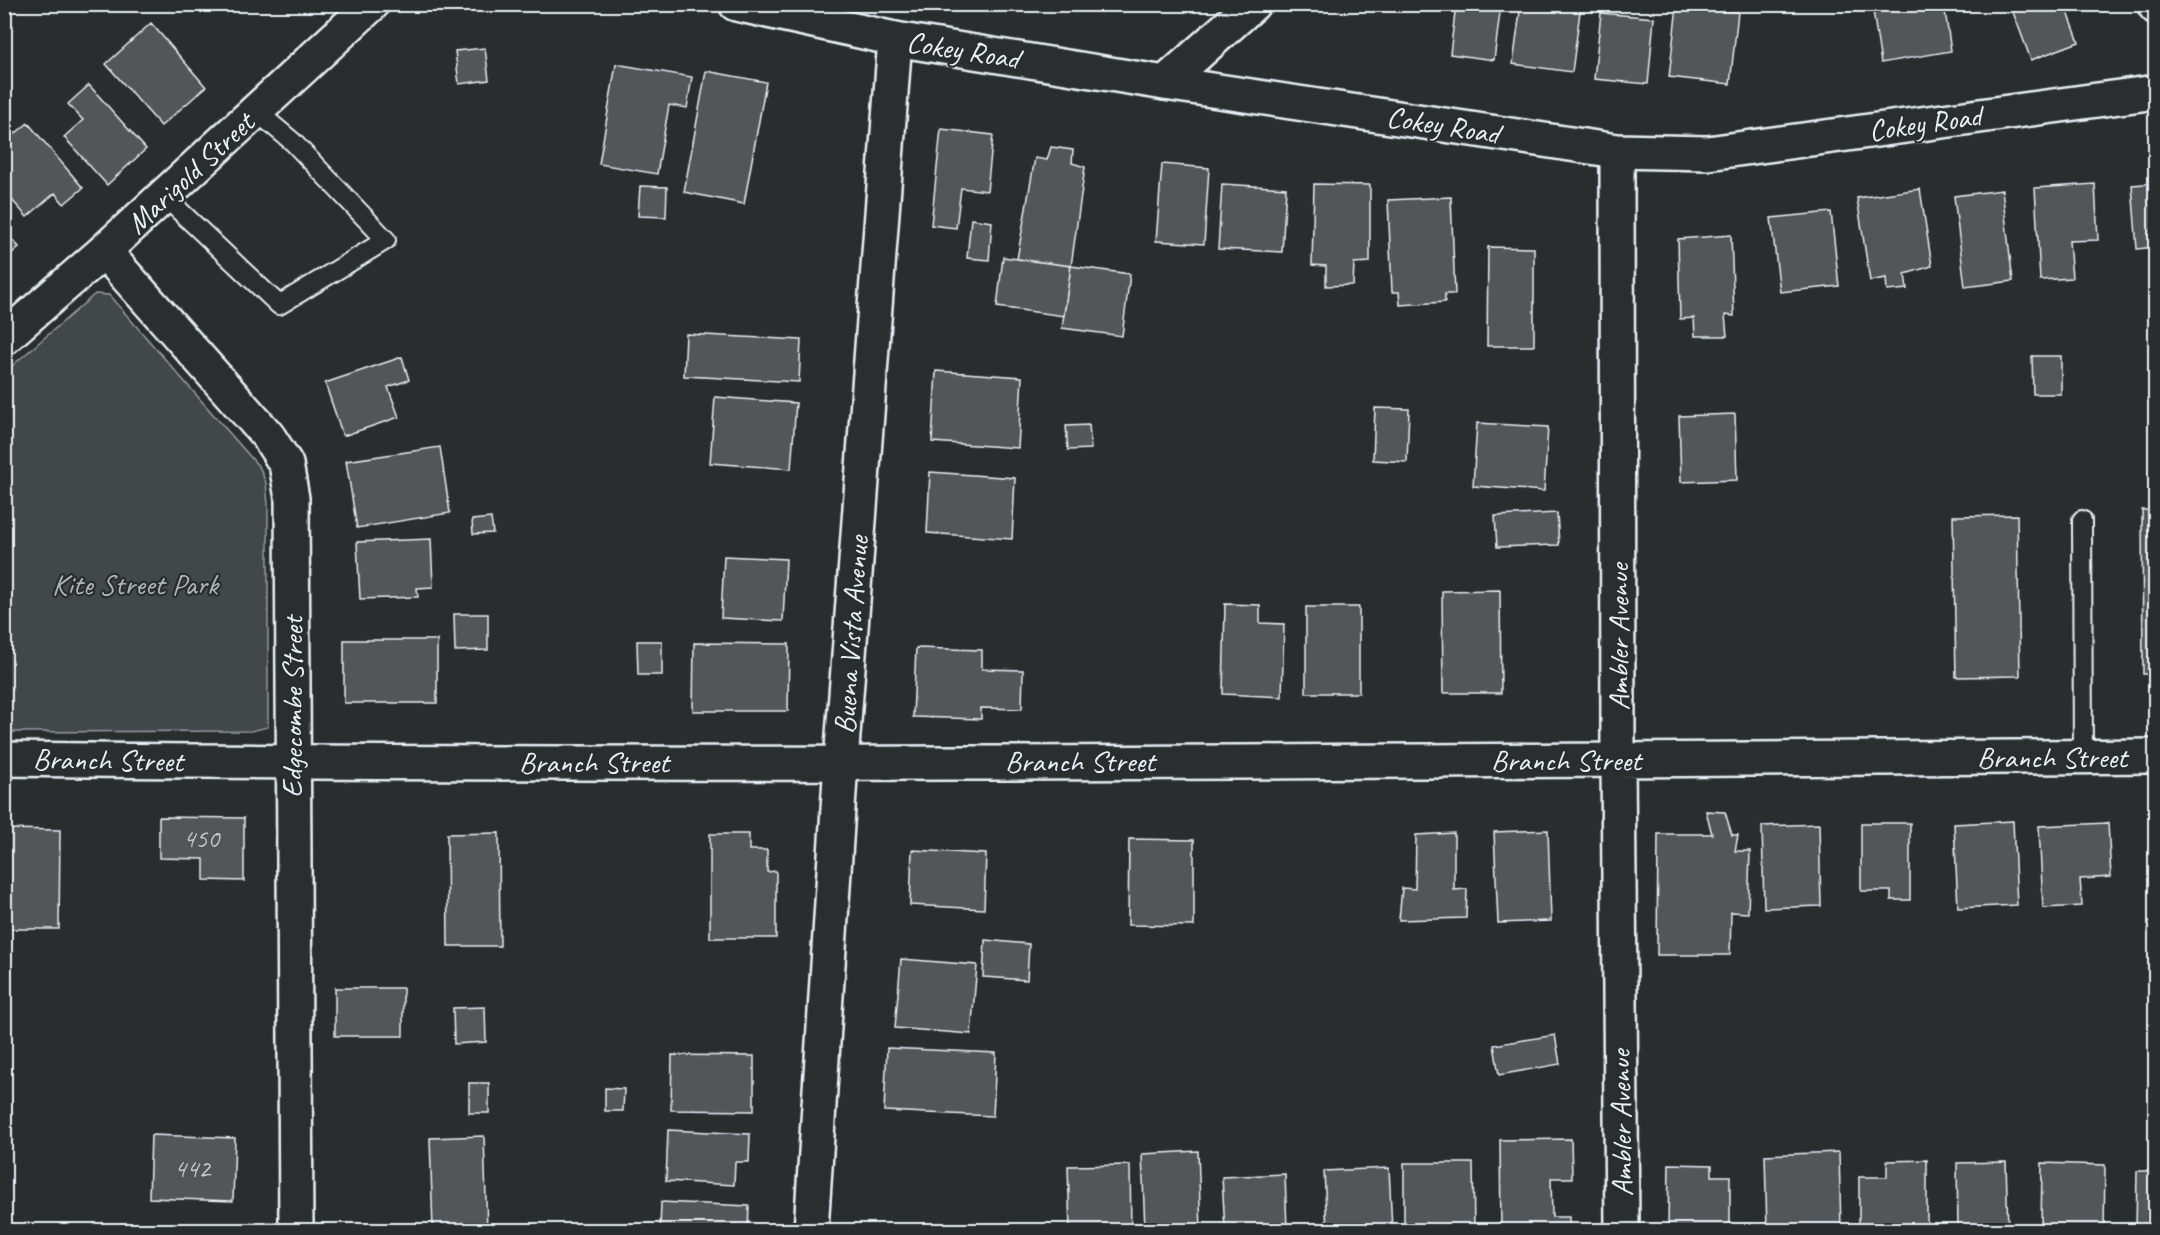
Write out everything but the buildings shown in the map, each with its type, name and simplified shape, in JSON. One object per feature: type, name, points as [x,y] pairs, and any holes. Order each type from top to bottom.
[{"type":"street","name":"Marigold Street","points":[[4,338],[104,251],[372,4]]},
{"type":"street","name":"Cokey Road","points":[[736,4],[895,39],[1165,83],[1617,151],[1708,153],[2156,92]]},
{"type":"street","points":[[1165,83],[1252,4]]},
{"type":"street","name":"Buena Vista Avenue","points":[[811,1230],[842,762],[895,39]]},
{"type":"street","name":"Ambler Avenue","points":[[1617,151],[1618,760],[1622,1230]]},
{"type":"street","name":"Edgecombe Street","points":[[104,251],[268,436],[286,464],[292,498],[296,1230]]},
{"type":"street","name":"Branch Street","points":[[4,759],[292,762],[842,762],[2156,756]]},
{"type":"lane","points":[[164,196],[279,305],[386,240],[292,142],[256,111]]},
{"type":"lane","points":[[2082,520],[2083,757]]},
{"type":"green space","name":"Kite Street Park","points":[[95,294],[109,295],[260,468],[266,483],[268,505],[268,727],[251,731],[5,732],[5,372]]}]
